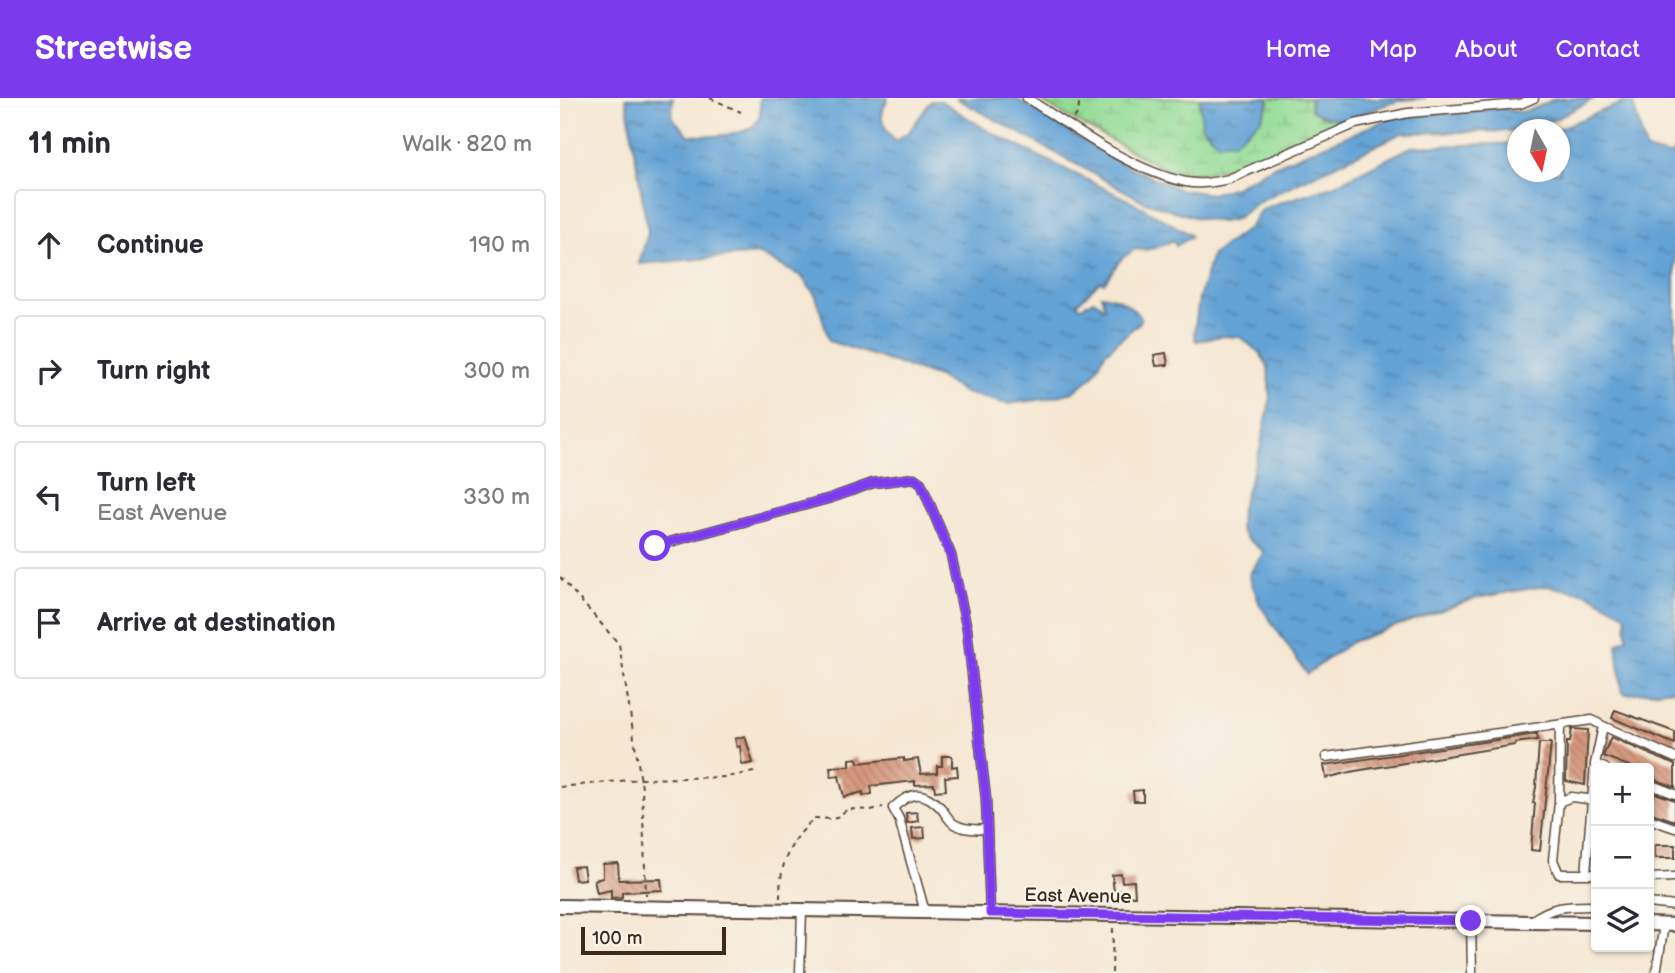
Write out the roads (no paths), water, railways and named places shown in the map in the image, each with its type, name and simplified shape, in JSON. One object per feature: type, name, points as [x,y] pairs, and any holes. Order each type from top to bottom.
[{"type":"main road","name":"East Avenue","points":[[560,905],[1591,923]]},
{"type":"street","points":[[1027,98],[1117,154],[1167,178],[1188,183],[1229,179],[1355,124],[1408,113],[1520,104],[1534,98]]},
{"type":"street","points":[[655,546],[831,498],[873,483],[914,478],[921,483],[951,555],[967,629],[986,799],[990,913]]},
{"type":"street","points":[[1326,757],[1592,720],[1675,758]]},
{"type":"street","points":[[1560,724],[1559,803],[1553,860],[1559,874],[1591,874]]},
{"type":"street","points":[[1595,763],[1603,726]]},
{"type":"street","points":[[1654,786],[1675,794]]},
{"type":"street","points":[[925,912],[899,819],[893,808],[905,796],[923,795],[941,807],[952,823],[972,830],[987,829]]},
{"type":"street","points":[[1559,803],[1571,797],[1591,799]]},
{"type":"street","points":[[1654,821],[1675,828]]},
{"type":"street","points":[[1586,874],[1592,826]]},
{"type":"street","points":[[1654,878],[1675,877]]},
{"type":"street","points":[[1654,904],[1675,906]]},
{"type":"street","points":[[1530,922],[1545,910],[1574,905],[1591,906]]},
{"type":"street","points":[[800,973],[802,909]]},
{"type":"street","points":[[1471,921],[1472,973]]},
{"type":"street","points":[[1656,973],[1670,925]]},
{"type":"water","points":[[626,98],[673,98],[672,117],[688,135],[705,136],[736,133],[753,126],[760,115],[760,98],[888,98],[882,121],[895,141],[909,132],[931,101],[941,101],[990,132],[1134,203],[1191,237],[1176,246],[1174,240],[1150,249],[1135,249],[1121,259],[1104,283],[1100,281],[1077,304],[1081,307],[1093,300],[1103,309],[1105,308],[1101,295],[1113,297],[1124,302],[1141,318],[1139,323],[1105,353],[1093,376],[1073,392],[1008,404],[965,393],[938,377],[829,341],[816,296],[801,276],[759,254],[639,264],[648,233]]},
{"type":"water","points":[[956,98],[1015,98],[1120,163],[1178,189],[1211,194],[1235,187],[1276,165],[1396,116],[1503,108],[1518,112],[1555,99],[1595,98],[1556,119],[1507,119],[1507,131],[1402,133],[1259,201],[1236,219],[1222,222],[1194,217],[1145,202]]},
{"type":"water","points":[[1200,98],[1267,98],[1269,102],[1261,120],[1234,142],[1217,142],[1202,127]]},
{"type":"water","points":[[1310,98],[1426,98],[1386,104],[1356,117],[1336,119],[1311,110]]},
{"type":"water","points":[[1624,102],[1633,104],[1646,150],[1668,156],[1675,152],[1675,689],[1626,694],[1622,692],[1617,644],[1627,638],[1626,615],[1587,593],[1545,586],[1476,598],[1351,642],[1307,674],[1260,605],[1249,575],[1264,552],[1246,538],[1240,529],[1241,508],[1260,449],[1270,401],[1268,367],[1260,353],[1240,337],[1222,336],[1196,341],[1194,335],[1199,298],[1212,255],[1249,228],[1260,211],[1269,206],[1335,185],[1411,147],[1507,143],[1507,182],[1570,182],[1570,124]]}]
